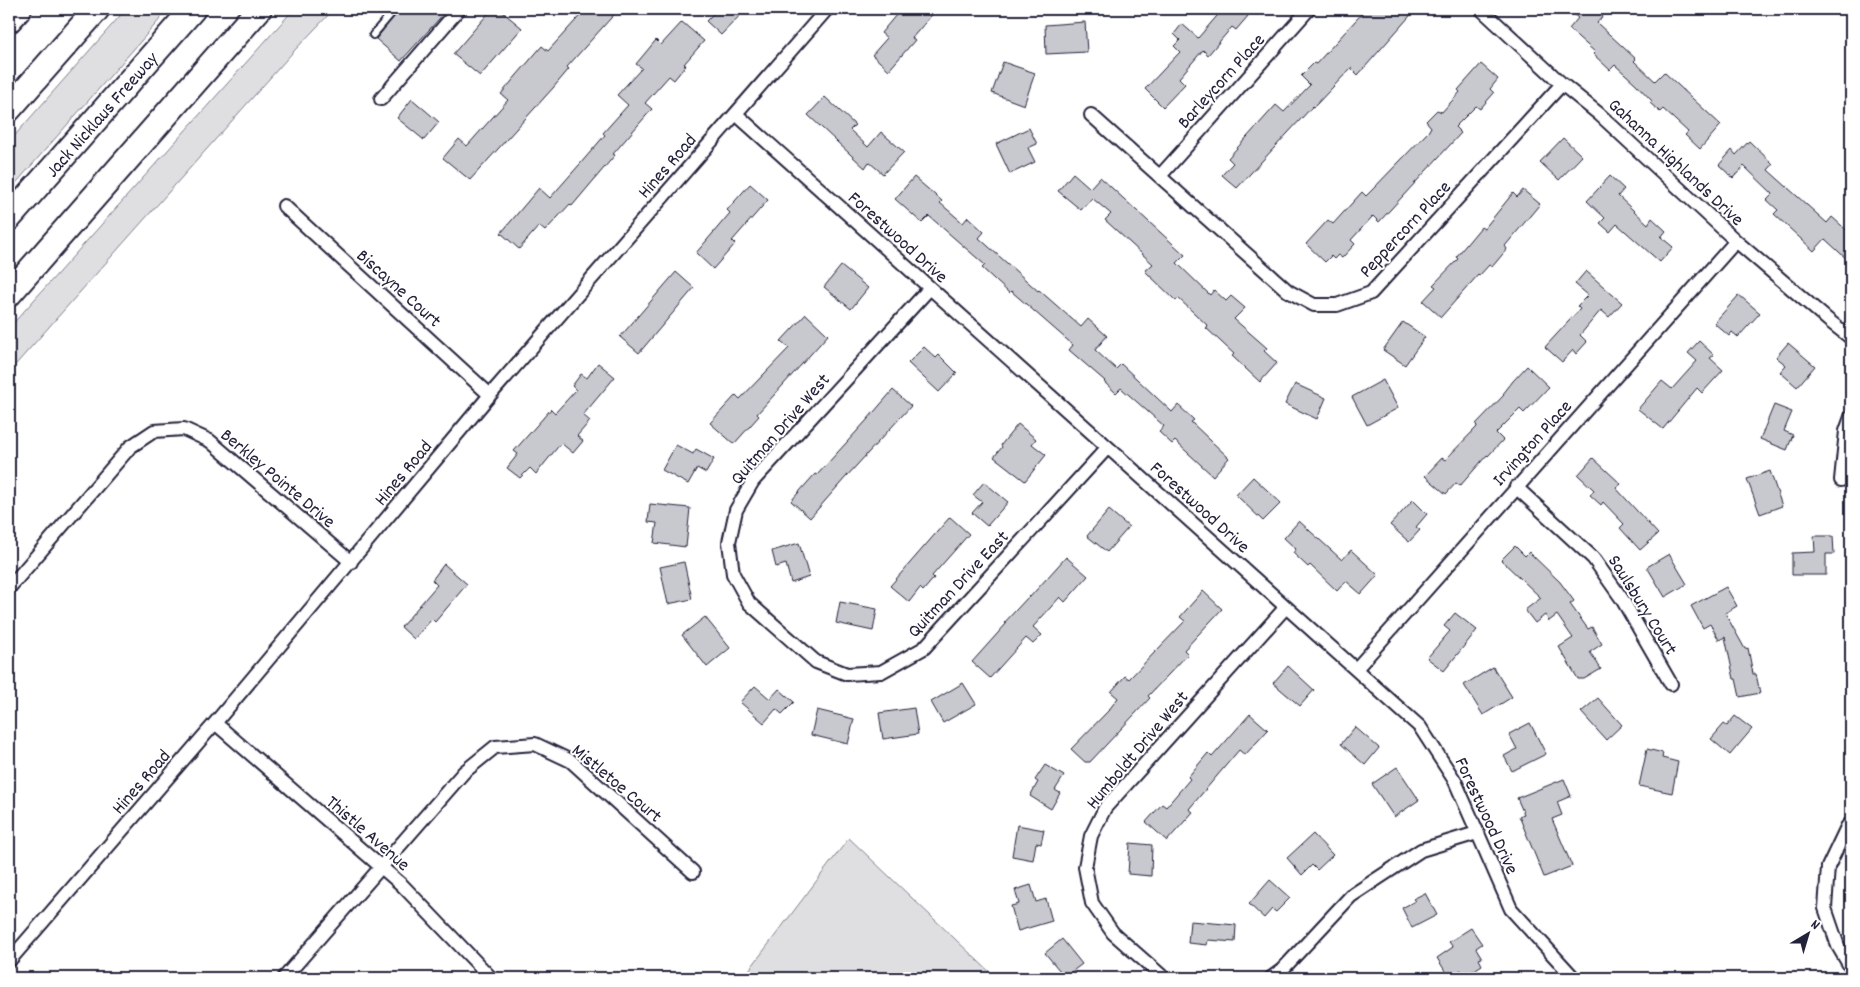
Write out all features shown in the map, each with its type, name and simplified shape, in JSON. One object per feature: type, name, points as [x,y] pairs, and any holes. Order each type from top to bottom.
[{"type":"highway","points":[[9,19],[18,9]]},
{"type":"highway","points":[[9,110],[97,9]]},
{"type":"highway","name":"Jack Nicklaus Freeway","points":[[9,218],[193,9]]},
{"type":"highway","points":[[9,294],[259,9]]},
{"type":"highway","points":[[215,59],[268,9]]},
{"type":"street","points":[[381,99],[459,9]]},
{"type":"street","name":"Hines Road","points":[[9,961],[215,723],[490,395],[827,9]]},
{"type":"street","name":"Barleycorn Place","points":[[1160,176],[1309,9]]},
{"type":"street","name":"Gahanna Highlands Drive","points":[[1481,9],[1562,84],[1599,114],[1736,241],[1851,338]]},
{"type":"street","name":"Peppercorn Place","points":[[1091,115],[1288,291],[1314,305],[1337,305],[1371,293],[1562,84]]},
{"type":"street","name":"Forestwood Drive","points":[[736,114],[1420,727],[1455,781],[1511,909],[1574,978]]},
{"type":"street","name":"Biscayne Court","points":[[284,206],[490,395]]},
{"type":"street","name":"Irvington Place","points":[[1356,669],[1736,241]]},
{"type":"street","name":"Quitman Drive West","points":[[782,633],[749,603],[733,574],[729,542],[736,510],[753,482],[930,288]]},
{"type":"street","points":[[1840,480],[1846,430],[1851,417]]},
{"type":"street","name":"Berkley Pointe Drive","points":[[9,588],[130,447],[154,431],[184,429],[210,441],[351,562]]},
{"type":"street","name":"Quitman Drive East","points":[[782,633],[816,662],[847,674],[880,672],[924,648],[1107,448]]},
{"type":"street","name":"Saulsbury Court","points":[[1516,487],[1593,558],[1622,599],[1671,684]]},
{"type":"street","name":"Humboldt Drive West","points":[[1164,978],[1113,933],[1092,903],[1085,867],[1090,836],[1105,808],[1286,607]]},
{"type":"street","name":"Thistle Avenue","points":[[215,723],[402,886],[491,978]]},
{"type":"street","name":"Mistletoe Court","points":[[284,978],[464,772],[495,747],[535,744],[571,762],[693,872]]},
{"type":"street","points":[[1851,823],[1828,868],[1825,908],[1838,946],[1851,968]]},
{"type":"street","points":[[1271,978],[1282,970],[1350,896],[1421,850],[1477,833]]},
{"type":"lane","points":[[372,35],[395,9]]},
{"type":"shaded area","points":[[126,9],[169,9],[9,191],[9,142]]},
{"type":"shaded area","points":[[294,9],[334,9],[293,52],[9,372],[9,328]]},
{"type":"shaded area","points":[[849,838],[996,978],[743,978]]},
{"type":"building","points":[[400,9],[448,9],[401,61],[376,39]]},
{"type":"building","points":[[492,9],[499,9],[522,28],[480,76],[453,54]]},
{"type":"building","points":[[586,9],[619,9],[567,67],[569,69],[553,88],[470,180],[443,158],[459,139],[467,146],[508,100],[501,94],[542,46],[548,51]]},
{"type":"building","points":[[718,9],[746,9],[721,35],[706,21]]},
{"type":"building","points":[[901,9],[937,9],[912,38],[915,40],[889,70],[872,55],[887,38],[881,33]]},
{"type":"building","points":[[1223,9],[1239,9],[1248,16],[1236,30],[1232,27],[1208,55],[1203,50],[1179,78],[1185,84],[1163,107],[1145,89],[1180,52],[1174,46],[1180,40],[1174,34],[1182,24],[1198,38]]},
{"type":"building","points":[[1366,9],[1416,9],[1358,75],[1351,68],[1237,188],[1222,175],[1233,163],[1228,158],[1276,105],[1284,112],[1310,85],[1301,76],[1314,63],[1316,64]]},
{"type":"building","points":[[1567,9],[1594,9],[1603,16],[1597,23],[1636,59],[1634,61],[1655,81],[1664,72],[1721,125],[1700,149],[1685,135],[1688,132],[1663,109],[1660,112],[1650,103],[1652,101],[1635,83],[1615,65],[1610,70],[1593,54],[1595,52],[1569,29],[1578,18]]},
{"type":"building","points":[[682,22],[704,41],[684,64],[686,65],[674,80],[669,76],[645,103],[652,109],[572,206],[570,204],[545,231],[539,226],[519,249],[501,233],[539,188],[550,198],[605,135],[603,133],[628,105],[617,95],[642,68],[636,64],[656,40],[661,45]]},
{"type":"building","points":[[1085,22],[1087,52],[1046,54],[1045,25]]},
{"type":"building","points":[[1003,62],[1035,73],[1024,105],[992,93]]},
{"type":"building","points":[[1481,64],[1498,79],[1490,89],[1494,93],[1480,109],[1476,106],[1455,127],[1461,133],[1379,222],[1373,216],[1351,240],[1355,244],[1342,258],[1338,255],[1334,259],[1331,256],[1325,262],[1306,244],[1328,220],[1333,224],[1362,192],[1366,196],[1372,190],[1428,132],[1431,127],[1426,121],[1437,110],[1442,112]]},
{"type":"building","points":[[825,97],[855,125],[850,130],[868,147],[881,132],[904,152],[883,174],[869,162],[865,168],[808,115]]},
{"type":"building","points":[[412,99],[439,122],[424,140],[397,118]]},
{"type":"building","points":[[1029,128],[1037,144],[1028,148],[1035,162],[1010,174],[996,144]]},
{"type":"building","points":[[1563,138],[1582,156],[1559,180],[1540,162]]},
{"type":"building","points":[[1749,141],[1773,164],[1768,170],[1827,223],[1832,217],[1851,234],[1851,263],[1825,239],[1814,251],[1774,214],[1778,210],[1767,200],[1773,194],[1744,166],[1733,178],[1719,165],[1732,150],[1736,155]]},
{"type":"building","points":[[1073,173],[1090,188],[1100,177],[1185,255],[1177,263],[1210,295],[1214,290],[1226,301],[1231,296],[1245,308],[1234,319],[1267,348],[1264,351],[1277,363],[1260,382],[1206,328],[1208,326],[1178,298],[1176,301],[1145,271],[1153,264],[1105,220],[1111,214],[1092,198],[1081,210],[1058,191]]},
{"type":"building","points":[[1610,176],[1624,189],[1618,196],[1648,224],[1652,218],[1666,231],[1661,237],[1673,247],[1660,262],[1617,224],[1610,232],[1600,223],[1605,218],[1587,201]]},
{"type":"building","points":[[914,177],[942,201],[940,203],[963,223],[968,217],[984,232],[979,238],[1081,327],[1088,319],[1107,336],[1095,350],[1116,369],[1121,364],[1172,412],[1178,405],[1194,420],[1191,422],[1229,458],[1213,476],[1175,441],[1172,444],[1159,432],[1164,426],[1121,388],[1116,393],[1069,350],[1073,345],[1011,291],[1009,293],[982,268],[985,265],[929,216],[922,223],[895,199]]},
{"type":"building","points":[[750,184],[768,200],[732,241],[735,244],[713,269],[696,253],[730,213],[727,210]]},
{"type":"building","points":[[1523,190],[1540,204],[1505,246],[1507,249],[1492,267],[1489,265],[1478,275],[1441,317],[1423,301],[1436,287],[1433,285],[1458,259],[1456,257],[1481,227],[1484,229],[1513,193],[1517,197]]},
{"type":"building","points":[[841,266],[868,288],[851,309],[824,287]]},
{"type":"building","points":[[1586,271],[1622,303],[1609,317],[1601,310],[1580,335],[1587,342],[1576,354],[1573,350],[1562,362],[1545,347],[1580,309],[1577,306],[1588,295],[1575,284]]},
{"type":"building","points":[[676,272],[694,288],[639,353],[620,337]]},
{"type":"building","points":[[1739,295],[1760,313],[1738,337],[1732,332],[1729,336],[1714,323]]},
{"type":"building","points":[[806,314],[828,335],[757,414],[759,416],[734,444],[710,423],[736,395],[740,399],[789,348],[781,341]]},
{"type":"building","points":[[1403,322],[1425,337],[1405,365],[1383,350]]},
{"type":"building","points":[[1699,341],[1714,355],[1710,358],[1723,370],[1702,393],[1697,388],[1663,429],[1638,409],[1662,381],[1672,389],[1697,361],[1688,353]]},
{"type":"building","points":[[1788,343],[1815,366],[1797,387],[1780,372],[1786,365],[1776,357]]},
{"type":"building","points":[[924,347],[936,358],[939,355],[957,373],[939,392],[908,363]]},
{"type":"building","points":[[598,363],[615,377],[583,415],[590,421],[577,436],[583,441],[573,453],[561,443],[536,474],[530,468],[520,478],[507,468],[518,454],[514,451],[551,409],[555,413],[576,390],[572,386],[581,374],[587,378]]},
{"type":"building","points":[[1527,366],[1549,387],[1524,413],[1520,409],[1496,433],[1503,440],[1460,486],[1456,483],[1446,494],[1425,476],[1442,458],[1445,460],[1477,427],[1476,424],[1504,395],[1513,381]]},
{"type":"building","points":[[1383,380],[1398,408],[1367,425],[1352,397]]},
{"type":"building","points":[[1295,384],[1326,398],[1317,419],[1285,404]]},
{"type":"building","points":[[893,390],[911,406],[810,518],[791,501],[815,474],[817,475]]},
{"type":"building","points":[[1774,405],[1792,412],[1784,431],[1793,435],[1787,450],[1760,439]]},
{"type":"building","points":[[1018,424],[1036,439],[1032,444],[1046,455],[1025,481],[994,457]]},
{"type":"building","points":[[676,445],[693,454],[696,449],[714,459],[706,473],[697,468],[688,484],[662,470]]},
{"type":"building","points":[[1593,458],[1621,484],[1616,488],[1658,534],[1640,550],[1620,528],[1624,524],[1603,502],[1601,505],[1590,495],[1594,490],[1578,475]]},
{"type":"building","points":[[1770,471],[1782,506],[1760,514],[1747,479]]},
{"type":"building","points":[[1253,477],[1281,503],[1263,521],[1236,495]]},
{"type":"building","points":[[984,482],[1008,502],[987,526],[972,513],[982,502],[973,495]]},
{"type":"building","points":[[1413,500],[1427,514],[1416,527],[1420,530],[1409,542],[1390,525]]},
{"type":"building","points":[[650,504],[690,508],[686,547],[654,543],[657,523],[648,522]]},
{"type":"building","points":[[1109,510],[1129,527],[1107,552],[1087,536]]},
{"type":"building","points":[[950,517],[969,534],[932,576],[934,578],[923,591],[920,588],[909,602],[890,586]]},
{"type":"building","points":[[1299,521],[1342,560],[1351,550],[1378,575],[1361,594],[1346,581],[1337,591],[1310,565],[1308,567],[1293,553],[1296,549],[1284,538]]},
{"type":"building","points":[[1814,536],[1833,536],[1834,554],[1826,554],[1826,575],[1792,575],[1792,553],[1815,552]]},
{"type":"building","points":[[799,543],[809,577],[791,583],[786,564],[776,567],[772,551]]},
{"type":"building","points":[[1515,546],[1525,556],[1529,552],[1560,582],[1574,601],[1570,604],[1588,629],[1592,627],[1602,644],[1590,652],[1601,669],[1584,679],[1578,679],[1559,647],[1573,638],[1557,615],[1549,621],[1545,615],[1535,623],[1525,610],[1541,598],[1501,560]]},
{"type":"building","points":[[1669,554],[1687,584],[1665,597],[1647,567]]},
{"type":"building","points":[[1066,557],[1088,576],[1065,602],[1060,597],[1033,627],[1042,635],[1033,644],[1026,638],[990,678],[972,662],[1006,624],[1004,623]]},
{"type":"building","points":[[684,562],[692,599],[668,604],[660,567]]},
{"type":"building","points":[[444,564],[467,584],[435,622],[432,619],[414,639],[401,627],[437,585],[432,580]]},
{"type":"building","points":[[1726,587],[1737,606],[1725,613],[1745,649],[1748,648],[1753,674],[1756,674],[1760,693],[1740,697],[1725,637],[1719,640],[1710,624],[1703,628],[1691,606]]},
{"type":"building","points":[[1203,591],[1222,609],[1184,650],[1188,654],[1148,696],[1150,698],[1090,762],[1085,762],[1071,749],[1118,698],[1111,692],[1125,676],[1129,679],[1185,621],[1180,617]]},
{"type":"building","points":[[840,602],[877,609],[873,631],[836,623]]},
{"type":"building","points":[[1455,613],[1477,630],[1444,671],[1427,658],[1450,631],[1444,626]]},
{"type":"building","points":[[705,617],[730,648],[707,667],[682,635]]},
{"type":"building","points":[[1288,666],[1314,690],[1300,706],[1273,683]]},
{"type":"building","points":[[1493,667],[1512,697],[1483,715],[1464,685]]},
{"type":"building","points":[[963,683],[976,704],[943,723],[931,702]]},
{"type":"building","points":[[755,686],[770,699],[779,689],[794,702],[782,714],[776,709],[764,723],[740,702]]},
{"type":"building","points":[[1598,698],[1622,725],[1606,740],[1581,712]]},
{"type":"building","points":[[914,708],[918,734],[883,739],[879,713]]},
{"type":"building","points":[[817,710],[854,719],[848,744],[811,735]]},
{"type":"building","points":[[1250,714],[1268,730],[1245,755],[1239,750],[1189,809],[1193,812],[1167,841],[1146,822],[1162,804],[1166,807],[1190,779],[1188,777],[1208,753],[1212,757]]},
{"type":"building","points":[[1735,716],[1752,729],[1730,755],[1711,739],[1724,724],[1727,726]]},
{"type":"building","points":[[1530,723],[1546,754],[1512,771],[1504,756],[1517,749],[1509,734]]},
{"type":"building","points":[[1355,727],[1379,748],[1365,765],[1341,744]]},
{"type":"building","points":[[1647,749],[1663,753],[1662,758],[1678,762],[1672,793],[1639,786]]},
{"type":"building","points":[[1045,765],[1064,776],[1055,790],[1060,793],[1051,809],[1030,796],[1038,782],[1035,780]]},
{"type":"building","points":[[1397,767],[1419,800],[1394,817],[1372,784]]},
{"type":"building","points":[[1564,779],[1571,796],[1557,802],[1562,815],[1552,819],[1572,866],[1544,877],[1519,816],[1524,814],[1517,798]]},
{"type":"building","points":[[1017,825],[1044,830],[1041,844],[1036,843],[1033,860],[1012,856]]},
{"type":"building","points":[[1313,834],[1333,855],[1317,870],[1312,865],[1302,875],[1287,858]]},
{"type":"building","points":[[1130,843],[1152,845],[1151,876],[1128,874]]},
{"type":"building","points":[[1270,880],[1290,898],[1276,912],[1272,909],[1264,918],[1249,904]]},
{"type":"building","points":[[1031,885],[1036,902],[1046,899],[1052,921],[1018,931],[1011,906],[1019,904],[1015,890]]},
{"type":"building","points":[[1425,893],[1437,915],[1412,928],[1402,908],[1415,901],[1413,899]]},
{"type":"building","points":[[1190,921],[1236,925],[1235,942],[1208,940],[1207,945],[1188,943]]},
{"type":"building","points":[[1471,928],[1482,944],[1476,948],[1482,958],[1479,959],[1482,965],[1465,976],[1461,970],[1449,977],[1437,958],[1453,947],[1449,942]]},
{"type":"building","points":[[1062,939],[1082,964],[1065,977],[1045,953]]}]
